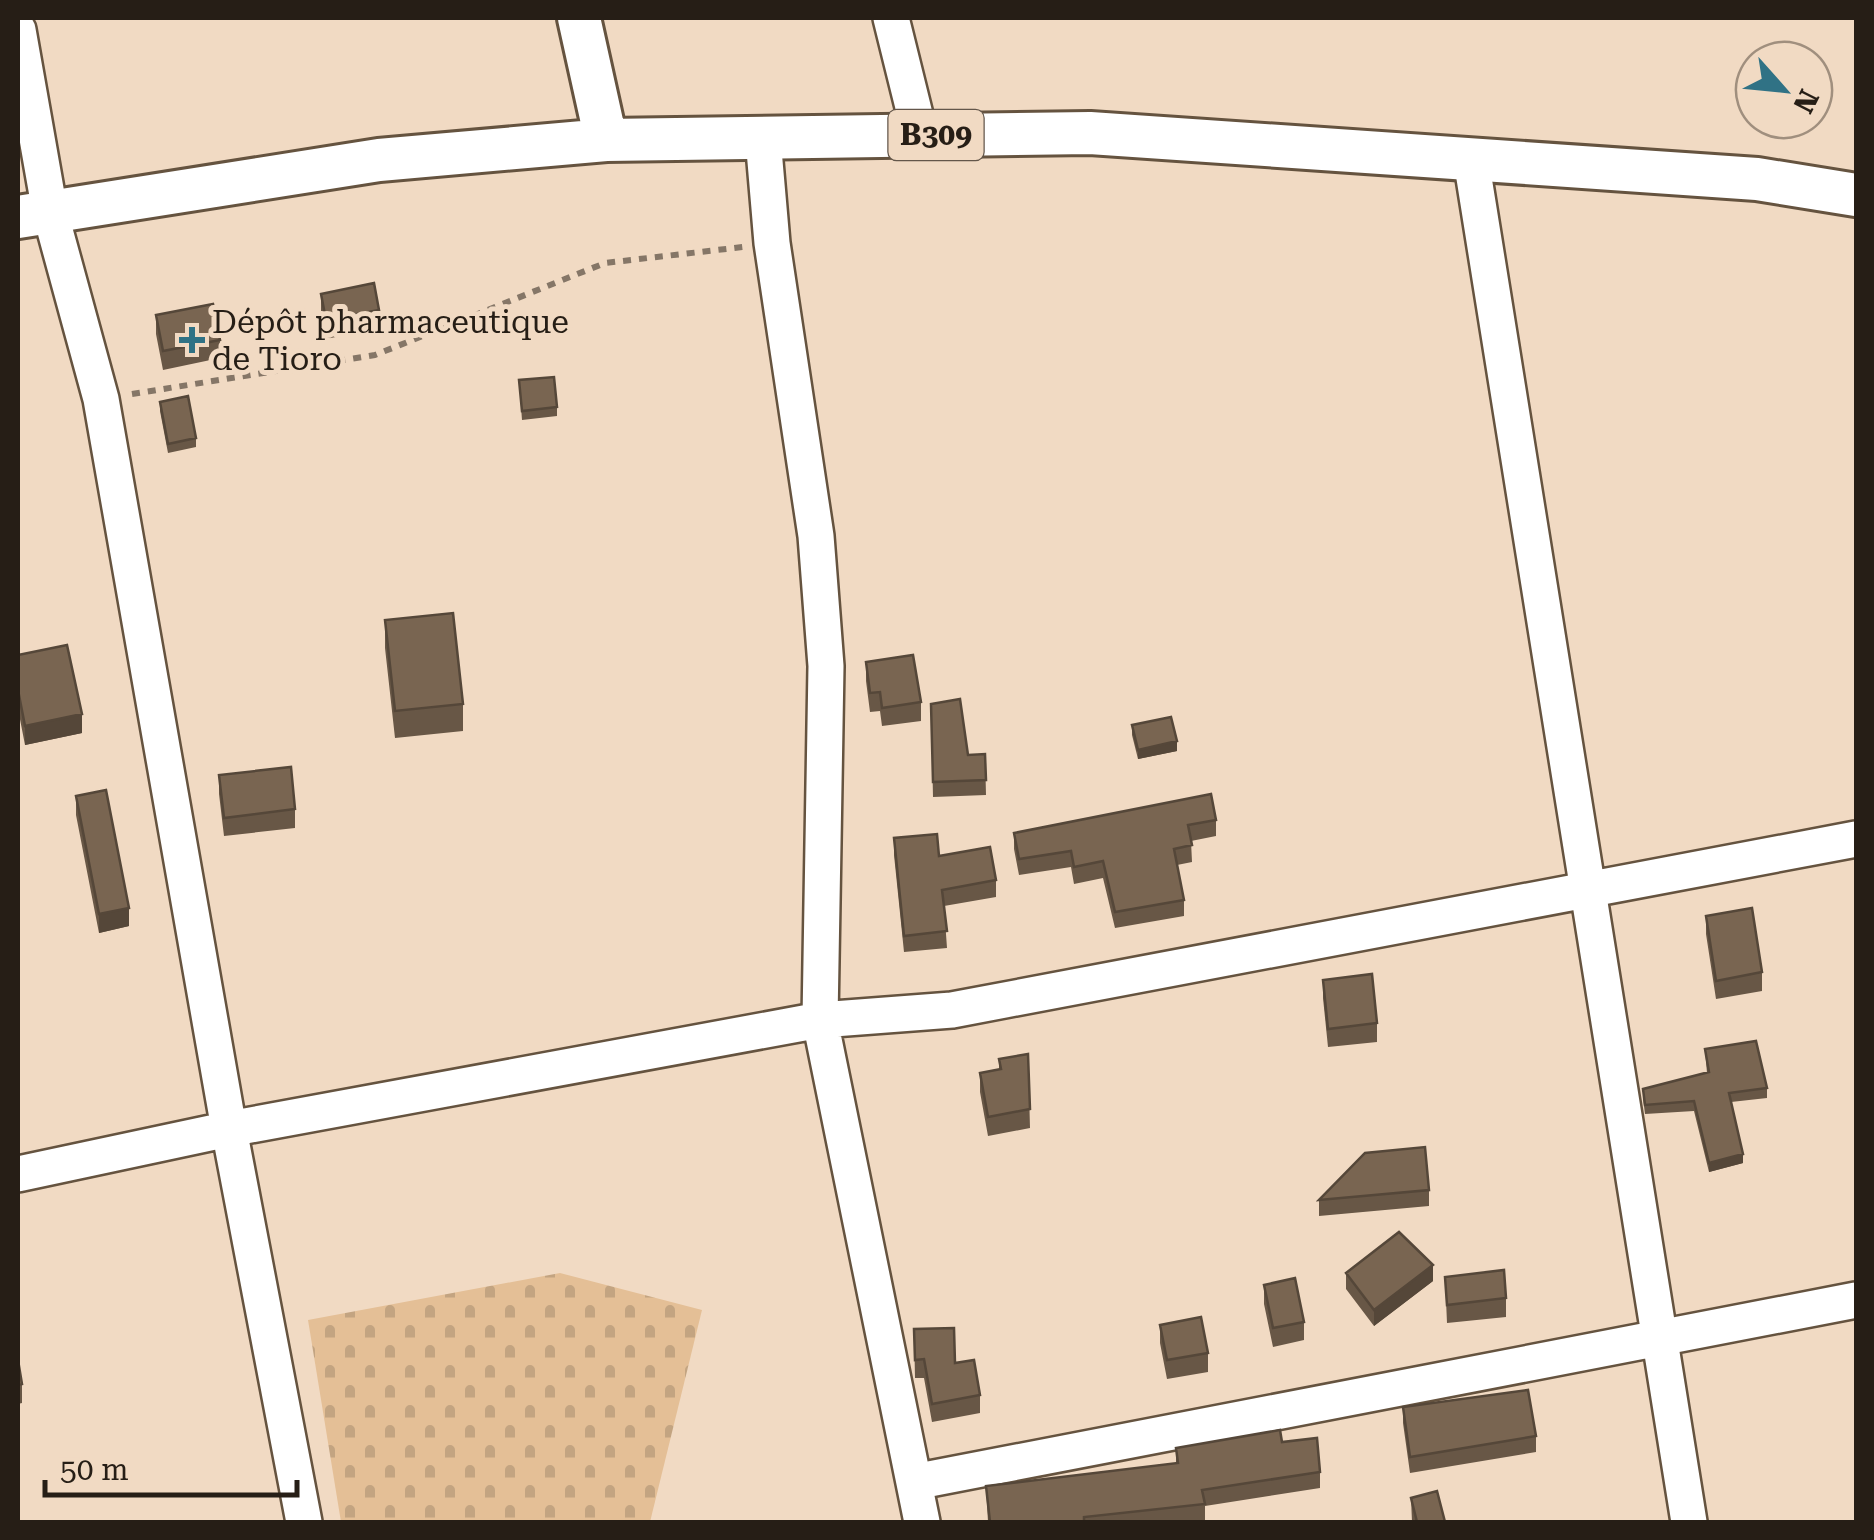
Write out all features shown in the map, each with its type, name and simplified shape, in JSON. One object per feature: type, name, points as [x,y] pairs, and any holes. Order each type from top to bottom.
[{"type":"main road","points":[[579,18],[606,140]]},
{"type":"main road","name":"B309","points":[[34,215],[379,160],[606,140],[1090,133],[1757,179],[1856,194]]},
{"type":"street","points":[[891,18],[920,136]]},
{"type":"street","points":[[18,30],[34,215],[101,399],[229,1130],[304,1522]]},
{"type":"street","points":[[762,138],[772,244],[816,536],[826,666],[820,1020],[886,1361],[922,1522]]},
{"type":"street","points":[[1471,159],[1690,1522]]},
{"type":"street","points":[[18,1174],[229,1130],[820,1020],[952,1010],[1856,839]]},
{"type":"street","points":[[914,1482],[1856,1300]]},
{"type":"path","points":[[101,399],[374,355],[605,263],[772,244]]},
{"type":"green space","points":[[560,1273],[702,1310],[650,1522],[341,1522],[308,1320]]},
{"type":"building","points":[[374,283],[379,310],[326,320],[321,294]]},
{"type":"building","points":[[213,304],[220,340],[163,351],[156,315]]},
{"type":"building","points":[[554,377],[557,407],[522,411],[519,380]]},
{"type":"building","points":[[188,396],[196,438],[168,444],[160,402]]},
{"type":"building","points":[[453,613],[463,704],[395,711],[385,620]]},
{"type":"building","points":[[67,645],[82,714],[25,726],[18,690],[18,655]]},
{"type":"building","points":[[913,655],[921,702],[882,708],[880,692],[870,693],[866,662]]},
{"type":"building","points":[[960,699],[968,755],[985,754],[986,780],[933,782],[931,704]]},
{"type":"building","points":[[1171,717],[1177,741],[1138,750],[1132,725]]},
{"type":"building","points":[[291,767],[295,809],[224,818],[219,775]]},
{"type":"building","points":[[106,790],[129,908],[99,914],[76,796]]},
{"type":"building","points":[[1211,794],[1216,820],[1188,825],[1192,845],[1174,849],[1184,900],[1115,912],[1103,861],[1074,867],[1071,851],[1019,859],[1014,833]]},
{"type":"building","points":[[937,834],[939,856],[990,847],[996,880],[942,890],[947,931],[904,936],[894,838]]},
{"type":"building","points":[[1752,908],[1762,972],[1716,981],[1706,916]]},
{"type":"building","points":[[1372,974],[1377,1023],[1328,1029],[1323,980]]},
{"type":"building","points":[[1756,1041],[1767,1088],[1729,1093],[1743,1154],[1709,1163],[1694,1101],[1645,1105],[1643,1089],[1709,1072],[1705,1049]]},
{"type":"building","points":[[1028,1054],[1030,1109],[988,1117],[980,1073],[1001,1069],[999,1059]]},
{"type":"building","points":[[1425,1147],[1429,1190],[1319,1200],[1365,1153]]},
{"type":"building","points":[[1399,1232],[1433,1265],[1374,1310],[1346,1273]]},
{"type":"building","points":[[1504,1270],[1506,1298],[1447,1305],[1445,1277]]},
{"type":"building","points":[[1295,1278],[1304,1322],[1273,1328],[1264,1285]]},
{"type":"building","points":[[1201,1317],[1208,1353],[1167,1360],[1160,1325]]},
{"type":"building","points":[[954,1328],[955,1363],[974,1360],[980,1395],[932,1404],[924,1359],[915,1360],[914,1329]]},
{"type":"building","points":[[1528,1390],[1536,1436],[1410,1457],[1403,1407]]},
{"type":"building","points":[[1280,1430],[1282,1442],[1317,1438],[1320,1472],[1202,1490],[1205,1504],[1084,1517],[1084,1522],[990,1522],[986,1486],[1178,1463],[1176,1448]]},
{"type":"building","points":[[1437,1491],[1445,1522],[1417,1522],[1411,1498]]},
{"type":"place","name":"Dépôt pharmaceutique de Tioro","points":[[192,340]]}]
